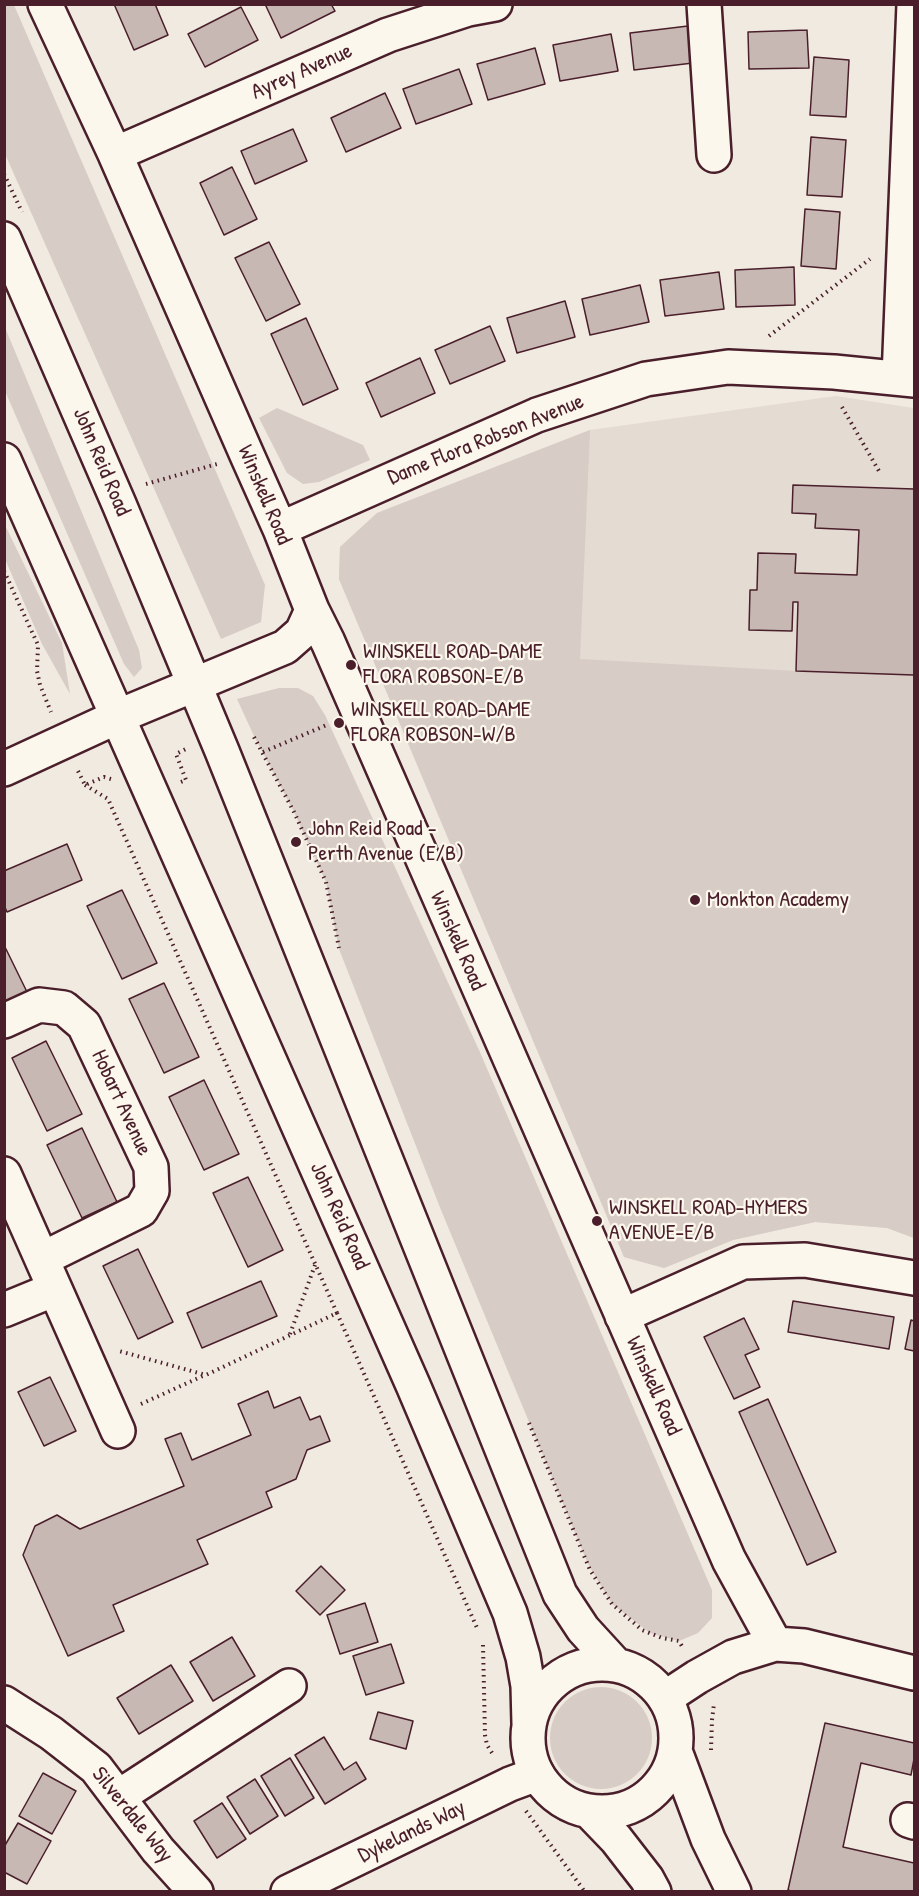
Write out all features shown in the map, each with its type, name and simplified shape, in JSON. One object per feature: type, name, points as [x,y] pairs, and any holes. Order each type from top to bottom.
[{"type":"main road","name":"Winskell Road","points":[[45,4],[248,455],[312,610],[729,1560],[775,1644]]},
{"type":"main road","name":"Ayrey Avenue","points":[[114,154],[388,35],[468,9],[495,4]]},
{"type":"main road","points":[[704,4],[714,155]]},
{"type":"main road","points":[[907,379],[914,4]]},
{"type":"main road","name":"John Reid Road","points":[[4,239],[119,504],[194,685],[560,1594],[583,1629],[616,1665]]},
{"type":"main road","name":"Dame Flora Robson Avenue","points":[[280,529],[537,415],[646,379],[728,367],[834,372],[907,379]]},
{"type":"main road","name":"John Reid Road","points":[[4,460],[413,1385],[510,1614],[523,1658],[528,1686],[529,1724]]},
{"type":"main road","points":[[4,769],[118,716],[285,647],[302,632],[312,610]]},
{"type":"main road","name":"Hobart Avenue","points":[[4,1021],[39,1005],[64,1008],[84,1025],[151,1167],[152,1191],[141,1210],[42,1259]]},
{"type":"main road","points":[[4,1174],[115,1424]]},
{"type":"main road","points":[[622,1316],[743,1262],[805,1260],[915,1278]]},
{"type":"main road","points":[[4,1310],[55,1288]]},
{"type":"main road","points":[[665,1698],[733,1657],[775,1644],[804,1646],[915,1673]]},
{"type":"main road","points":[[593,1664],[616,1665],[635,1672],[652,1683],[665,1698],[673,1715],[676,1733],[675,1751],[668,1773],[654,1791],[645,1798],[635,1805],[614,1812],[590,1812],[569,1805],[551,1792],[524,1779],[530,1758],[529,1724],[537,1702],[551,1684],[571,1671],[593,1664]]},
{"type":"main road","points":[[118,1797],[289,1686]]},
{"type":"main road","name":"Silverdale Way","points":[[4,1703],[51,1733],[96,1768],[158,1850],[196,1892]]},
{"type":"main road","points":[[675,1751],[708,1839],[734,1892]]},
{"type":"main road","name":"Dykelands Way","points":[[288,1892],[524,1779]]},
{"type":"main road","points":[[590,1812],[616,1839],[647,1879],[654,1892]]},
{"type":"path","points":[[728,367],[910,233]]},
{"type":"path","points":[[834,372],[836,396],[879,471]]},
{"type":"path","points":[[145,484],[248,455]]},
{"type":"path","points":[[4,571],[38,645]]},
{"type":"path","points":[[263,752],[357,711]]},
{"type":"path","points":[[254,736],[327,882],[339,949]]},
{"type":"path","points":[[85,785],[108,799],[480,1634]]},
{"type":"path","points":[[290,1335],[315,1264]]},
{"type":"path","points":[[115,1424],[206,1375],[336,1313]]},
{"type":"path","points":[[78,1340],[206,1375]]},
{"type":"path","points":[[525,1413],[590,1570],[612,1604],[642,1630],[662,1638],[679,1641]]},
{"type":"path","points":[[482,1640],[484,1735],[487,1745],[524,1779],[528,1813],[585,1892]]},
{"type":"shaded area","points":[[4,5],[14,5],[265,585],[261,622],[221,639],[5,154]]},
{"type":"shaded area","points":[[4,325],[139,650],[142,668],[134,677],[124,664],[5,391]]},
{"type":"shaded area","name":"Monkton Academy","points":[[836,396],[914,408],[914,1238],[887,1228],[815,1222],[733,1240],[664,1268],[624,1257],[339,579],[340,547],[377,513],[590,430]]},
{"type":"shaded area","points":[[277,408],[363,445],[370,460],[319,482],[303,484],[287,473],[259,418]]},
{"type":"shaded area","name":"Monkton Academy","points":[[590,430],[580,659],[914,675],[914,1238],[887,1228],[815,1222],[733,1240],[664,1268],[624,1257],[339,579],[340,547],[377,513]]},
{"type":"shaded area","points":[[5,525],[62,643],[70,694],[42,644],[5,559]]},
{"type":"shaded area","points":[[279,688],[298,688],[313,696],[325,715],[479,1050],[712,1590],[712,1618],[698,1633],[679,1641],[650,1633],[612,1604],[588,1564],[441,1210],[339,949],[326,882],[294,812],[237,699]]},
{"type":"shaded area","points":[[601,1687],[621,1691],[637,1702],[648,1718],[652,1738],[648,1758],[637,1774],[621,1785],[601,1789],[581,1785],[565,1774],[554,1758],[550,1738],[554,1718],[565,1702],[581,1691]]},
{"type":"building","points":[[114,4],[155,4],[168,35],[134,50]]},
{"type":"building","points":[[265,4],[331,4],[335,11],[281,38]]},
{"type":"building","points":[[241,7],[258,40],[205,67],[188,34]]},
{"type":"building","points":[[688,26],[693,63],[634,70],[630,33]]},
{"type":"building","points":[[807,30],[809,68],[749,69],[748,32]]},
{"type":"building","points":[[611,34],[618,71],[560,81],[553,45]]},
{"type":"building","points":[[535,48],[545,84],[488,100],[477,64]]},
{"type":"building","points":[[814,57],[849,60],[846,117],[810,115]]},
{"type":"building","points":[[459,69],[472,104],[416,124],[403,89]]},
{"type":"building","points":[[385,93],[401,128],[346,152],[331,118]]},
{"type":"building","points":[[293,129],[307,161],[255,184],[241,151]]},
{"type":"building","points":[[811,137],[846,140],[842,197],[807,195]]},
{"type":"building","points":[[232,167],[257,219],[224,235],[200,183]]},
{"type":"building","points":[[805,209],[840,212],[836,269],[801,266]]},
{"type":"building","points":[[269,242],[300,304],[266,321],[235,258]]},
{"type":"building","points":[[794,267],[795,305],[736,307],[735,270]]},
{"type":"building","points":[[719,272],[724,309],[665,316],[660,280]]},
{"type":"building","points":[[640,285],[649,322],[590,335],[582,299]]},
{"type":"building","points":[[565,301],[575,337],[517,353],[507,318]]},
{"type":"building","points":[[306,318],[338,389],[303,405],[271,334]]},
{"type":"building","points":[[490,326],[505,361],[450,384],[435,350]]},
{"type":"building","points":[[420,358],[435,393],[381,417],[366,383]]},
{"type":"building","points":[[793,485],[914,489],[914,675],[796,671],[798,602],[793,602],[792,631],[749,630],[750,590],[757,590],[758,553],[796,554],[795,573],[857,575],[859,530],[815,528],[816,514],[792,513]]},
{"type":"building","points":[[67,844],[82,880],[7,912],[4,905],[4,871]]},
{"type":"building","points":[[122,890],[157,963],[122,979],[87,906]]},
{"type":"building","points":[[4,945],[28,994],[4,1005]]},
{"type":"building","points":[[164,983],[199,1057],[164,1073],[129,999]]},
{"type":"building","points":[[46,1041],[82,1114],[47,1131],[12,1058]]},
{"type":"building","points":[[204,1080],[239,1154],[204,1170],[169,1097]]},
{"type":"building","points":[[82,1128],[117,1202],[82,1218],[47,1145]]},
{"type":"building","points":[[248,1177],[283,1250],[248,1267],[213,1193]]},
{"type":"building","points":[[138,1249],[173,1322],[138,1339],[103,1266]]},
{"type":"building","points":[[261,1281],[277,1316],[202,1348],[187,1313]]},
{"type":"building","points":[[793,1301],[894,1317],[889,1349],[788,1332]]},
{"type":"building","points":[[744,1318],[759,1349],[745,1355],[760,1387],[734,1399],[704,1337]]},
{"type":"building","points":[[911,1320],[914,1321],[914,1351],[905,1349]]},
{"type":"building","points":[[50,1377],[76,1431],[44,1446],[18,1392]]},
{"type":"building","points":[[268,1391],[274,1408],[300,1397],[310,1420],[320,1416],[330,1441],[307,1450],[296,1479],[266,1492],[272,1507],[197,1540],[208,1564],[113,1605],[124,1631],[68,1656],[23,1555],[35,1526],[57,1515],[80,1529],[184,1486],[165,1439],[181,1433],[192,1460],[251,1435],[238,1404]]},
{"type":"building","points":[[768,1399],[836,1552],[807,1565],[739,1412]]},
{"type":"building","points":[[321,1566],[345,1590],[320,1615],[296,1591]]},
{"type":"building","points":[[365,1603],[378,1642],[340,1654],[327,1615]]},
{"type":"building","points":[[232,1637],[255,1676],[213,1701],[190,1662]]},
{"type":"building","points":[[391,1644],[404,1683],[366,1695],[353,1656]]},
{"type":"building","points":[[171,1665],[193,1701],[139,1734],[117,1698]]},
{"type":"building","points":[[378,1712],[413,1721],[406,1749],[370,1739]]},
{"type":"building","points":[[825,1723],[914,1743],[911,1775],[861,1763],[843,1847],[914,1863],[914,1892],[794,1892],[788,1890]]},
{"type":"building","points":[[324,1737],[344,1770],[356,1762],[366,1779],[325,1804],[295,1755]]},
{"type":"building","points":[[290,1758],[314,1798],[285,1816],[261,1776]]},
{"type":"building","points":[[43,1773],[76,1791],[52,1834],[19,1816]]},
{"type":"building","points":[[255,1779],[278,1816],[250,1834],[227,1797]]},
{"type":"building","points":[[222,1803],[246,1839],[217,1858],[194,1821]]},
{"type":"building","points":[[18,1823],[51,1841],[27,1884],[4,1872],[4,1847]]},
{"type":"place","name":"WINSKELL ROAD-DAME FLORA ROBSON-E/B","points":[[351,665]]},
{"type":"place","name":"WINSKELL ROAD-DAME FLORA ROBSON-W/B","points":[[339,723]]},
{"type":"place","name":"John Reid Road - Perth Avenue (E/B)","points":[[296,842]]},
{"type":"place","name":"Monkton Academy","points":[[695,900]]},
{"type":"place","name":"WINSKELL ROAD-HYMERS AVENUE-E/B","points":[[597,1221]]}]
